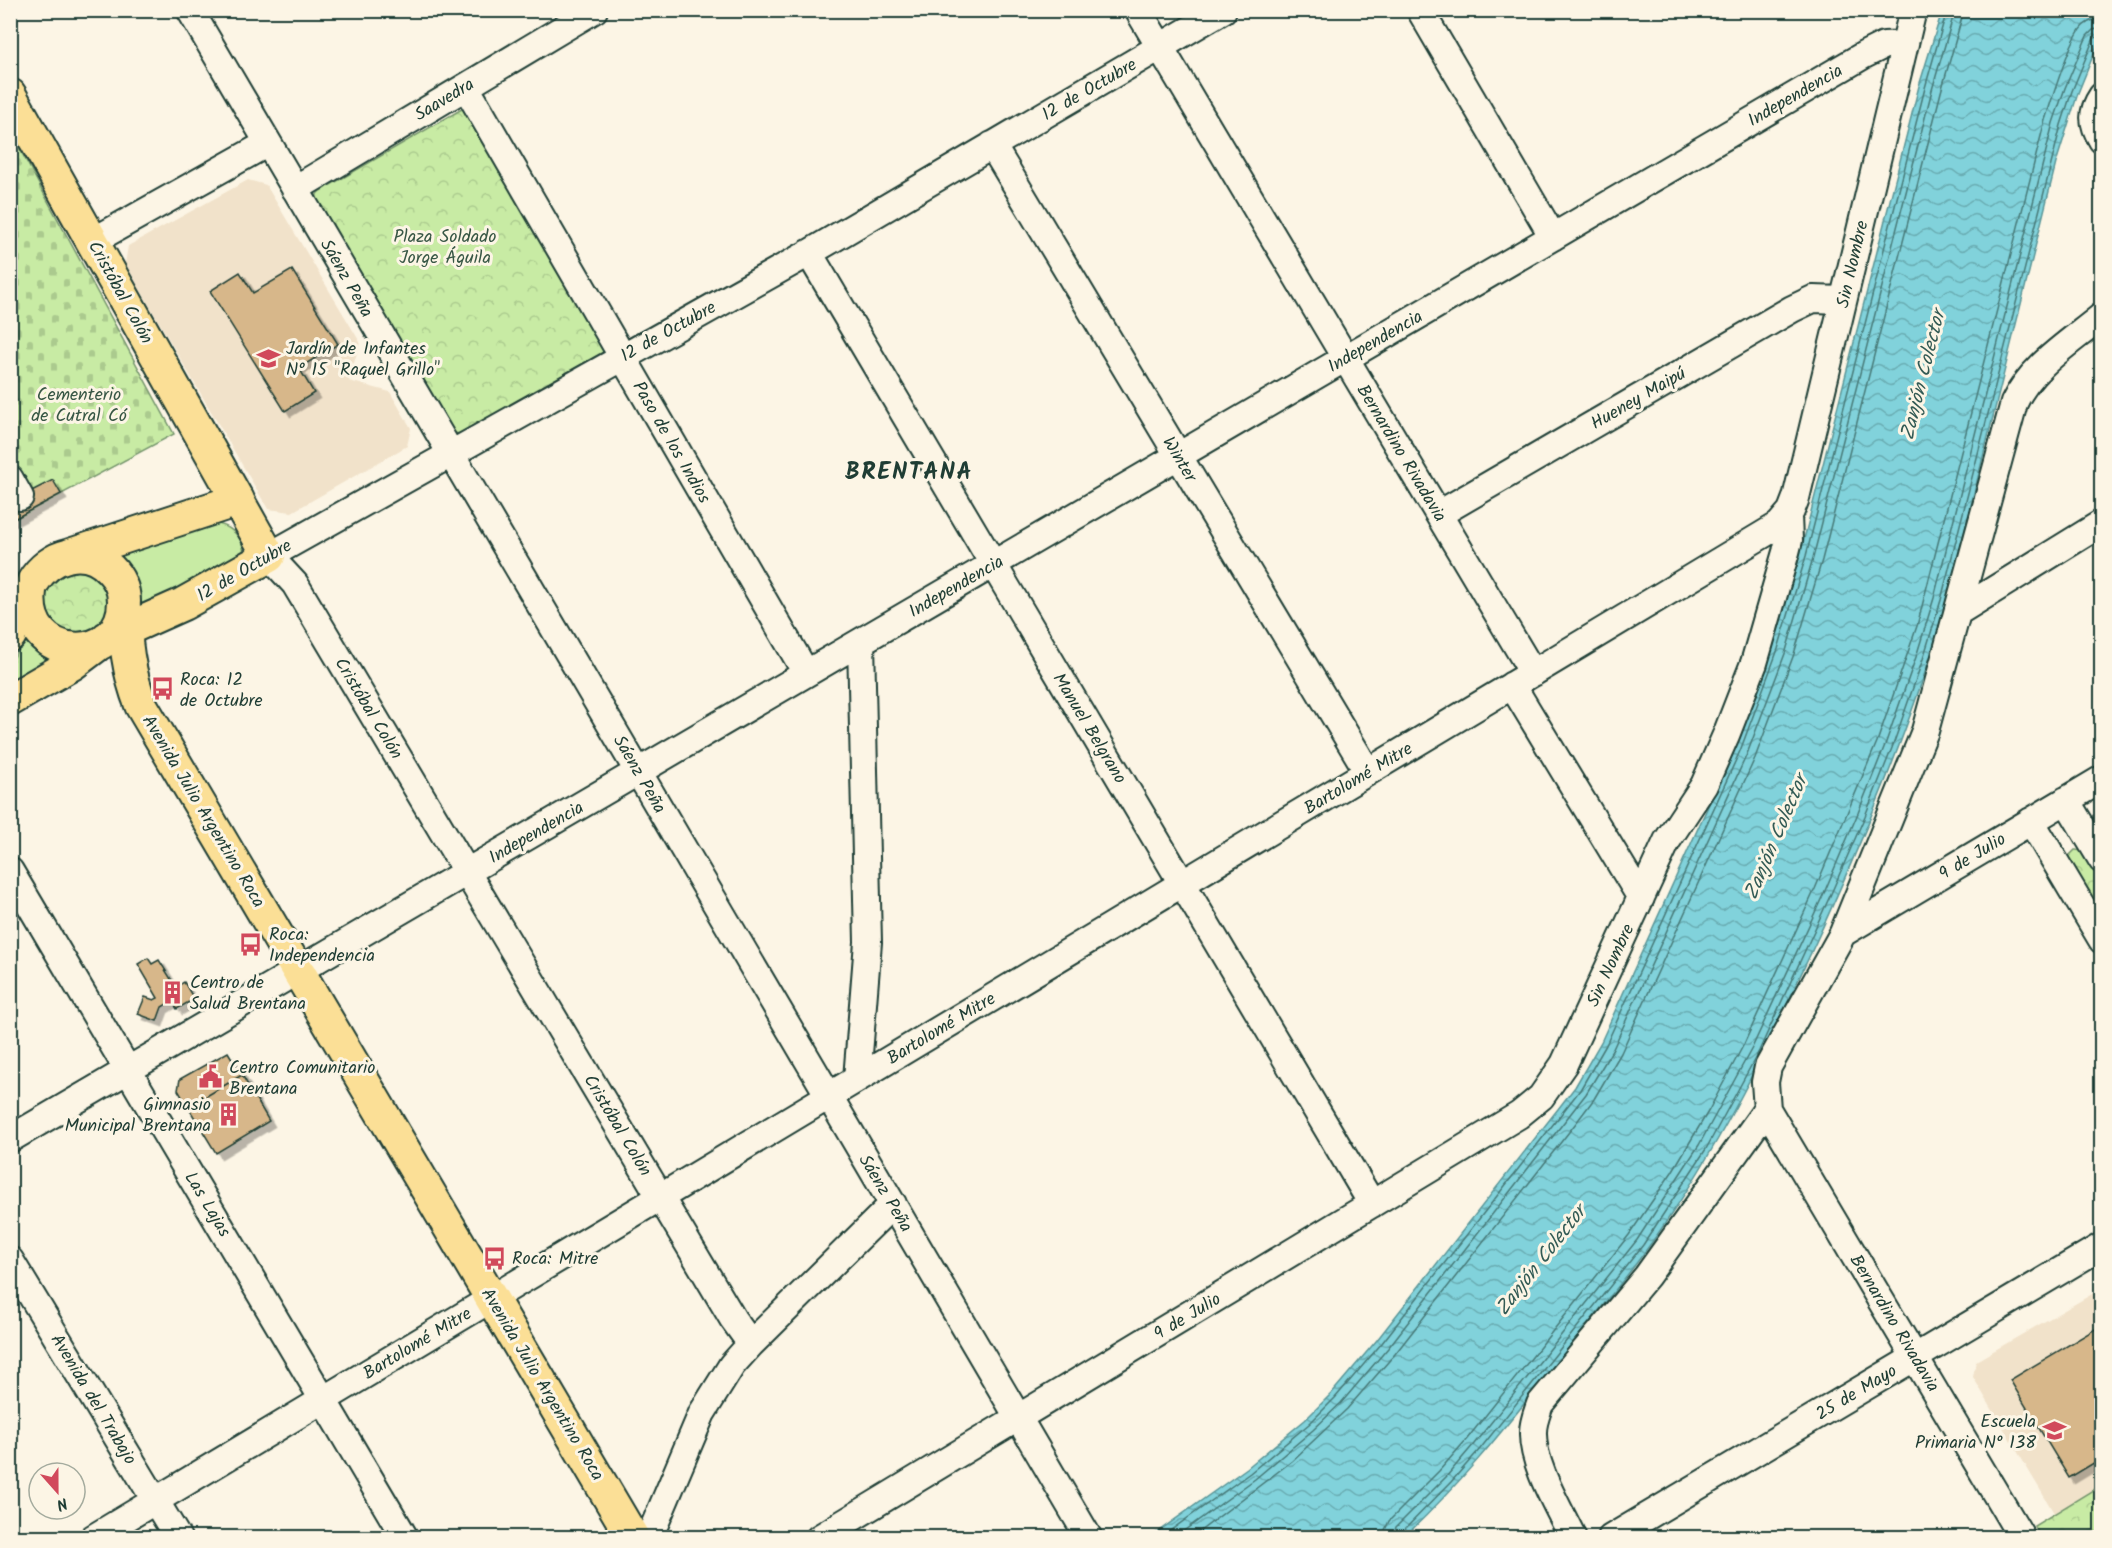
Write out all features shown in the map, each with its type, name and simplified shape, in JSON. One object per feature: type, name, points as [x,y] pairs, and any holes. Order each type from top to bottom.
[{"type":"main road","name":"Cristóbal Colón","points":[[10,95],[269,556]]},
{"type":"main road","points":[[10,635],[33,582],[45,567],[61,557],[238,500]]},
{"type":"main road","points":[[30,591],[29,611],[37,629],[51,642],[101,637],[122,588],[118,579],[106,565],[89,556],[70,555]]},
{"type":"main road","name":"12 de Octubre","points":[[10,700],[58,673],[101,637],[183,604],[269,556]]},
{"type":"main road","name":"Avenida Julio Argentino Roca","points":[[101,637],[108,670],[141,705]]},
{"type":"main road","name":"Avenida Julio Argentino Roca","points":[[101,637],[129,668],[141,705],[633,1538]]},
{"type":"street","name":"Saavedra","points":[[295,189],[594,10]]},
{"type":"street","name":"Bernardino Rivadavia","points":[[1138,10],[1439,514],[1523,679],[1641,898]]},
{"type":"street","name":"12 de Octubre","points":[[269,556],[808,253],[1223,10]]},
{"type":"street","points":[[1420,10],[1553,237]]},
{"type":"street","name":"Sin Nombre","points":[[1550,1087],[1567,1058],[1667,841],[1704,785],[1743,695],[1762,640],[1789,540],[1788,516],[1796,498],[1913,10]]},
{"type":"street","name":"Sáenz Peña","points":[[195,12],[268,143],[1089,1538]]},
{"type":"street","name":"Independencia","points":[[10,1139],[1864,55],[1884,45],[1905,44]]},
{"type":"street","name":"Paso de los Indios","points":[[466,87],[806,674]]},
{"type":"street","points":[[2098,103],[2095,127],[2102,140]]},
{"type":"street","points":[[93,241],[268,143]]},
{"type":"street","name":"Winter","points":[[992,145],[1368,772]]},
{"type":"street","name":"Manuel Belgrano","points":[[808,253],[1372,1204]]},
{"type":"street","name":"Hueney Maipú","points":[[1439,514],[1792,309],[1813,299],[1843,300]]},
{"type":"street","points":[[1573,1538],[1535,1449],[1534,1419],[1540,1404],[1647,1276],[1767,1109],[1765,1082],[1768,1066],[1843,933],[1925,731],[2010,417],[2020,391],[2038,369],[2102,316]]},
{"type":"street","name":"Bartolomé Mitre","points":[[93,1538],[1774,528],[1788,516]]},
{"type":"street","points":[[1958,612],[2102,523]]},
{"type":"street","name":"Cristóbal Colón","points":[[269,556],[295,585],[660,1197],[751,1344]]},
{"type":"street","points":[[857,1079],[868,932],[861,642]]},
{"type":"street","name":"9 de Julio","points":[[1843,933],[2102,779]]},
{"type":"street","points":[[2066,800],[2102,860]]},
{"type":"street","points":[[2031,821],[2102,940]]},
{"type":"street","name":"Las Lajas","points":[[10,871],[405,1538]]},
{"type":"street","name":"9 de Julio","points":[[819,1538],[1519,1115],[1550,1087]]},
{"type":"street","name":"Bernardino Rivadavia","points":[[1767,1109],[2022,1538]]},
{"type":"street","points":[[650,1538],[702,1413],[732,1365],[892,1203]]},
{"type":"street","name":"25 de Mayo","points":[[1611,1538],[2102,1246]]},
{"type":"street","name":"Avenida del Trabajo","points":[[10,1260],[178,1538]]},
{"type":"shaded area","name":"Jardín de Infantes N° 15 \"Raquel Grillo\"","points":[[248,180],[266,185],[360,342],[349,381],[390,392],[411,428],[407,446],[292,512],[268,509],[125,264],[128,246]]},
{"type":"shaded area","name":"Escuela Primaria N° 138","points":[[2101,1289],[2101,1485],[2054,1513],[1973,1377],[1976,1361]]},
{"type":"green space","name":"Plaza Soldado Jorge Águila","points":[[467,106],[609,351],[463,434],[453,433],[316,203],[317,194],[320,191]]},
{"type":"green space","name":"Cementerio de Cutral Có","points":[[10,131],[174,434],[11,521],[10,521]]},
{"type":"green space","points":[[213,523],[225,526],[234,532],[241,541],[244,553],[133,620],[112,553]]},
{"type":"green space","points":[[70,568],[92,572],[101,581],[106,591],[108,601],[102,621],[85,633],[61,631],[46,617],[44,587]]},
{"type":"green space","points":[[24,634],[34,648],[55,658],[11,688],[10,667]]},
{"type":"green space","points":[[2075,850],[2088,856],[2100,875],[2101,923],[2067,858]]},
{"type":"green space","points":[[2101,1485],[2101,1537],[2041,1537],[2034,1526]]},
{"type":"water","name":"Zanjón Colector","points":[[1942,11],[2101,11],[2101,36],[2078,93],[2056,163],[1947,602],[1933,647],[1902,737],[1849,868],[1762,1056],[1710,1153],[1643,1254],[1483,1453],[1404,1537],[1149,1538],[1247,1468],[1305,1420],[1331,1394],[1377,1340],[1575,1087],[1601,1042],[1734,749],[1773,647],[1800,555],[1919,86]]},
{"type":"building","points":[[292,270],[338,344],[299,368],[314,393],[285,411],[210,291],[240,272],[253,293]]},
{"type":"building","points":[[53,480],[61,494],[10,521],[10,502]]},
{"type":"building","name":"Centro de Salud Brentana","points":[[148,958],[152,964],[159,960],[176,987],[184,982],[194,999],[177,1009],[172,1001],[162,1007],[157,1021],[138,1014],[145,997],[154,1000],[158,998],[138,964]]},
{"type":"building","name":"Centro Comunitario Brentana","points":[[228,1052],[242,1075],[188,1107],[178,1090],[180,1079]]},
{"type":"building","name":"Gimnasio Municipal Brentana","points":[[242,1075],[269,1121],[216,1153],[188,1107]]},
{"type":"building","points":[[2102,1325],[2102,1345],[2094,1350],[2102,1363],[2102,1458],[2069,1478],[2010,1380]]},
{"type":"place","name":"Jardín de Infantes N° 15 \"Raquel Grillo\"","points":[[268,358]]},
{"type":"place","name":"Roca: 12 de Octubre","points":[[162,689]]},
{"type":"place","name":"Roca: Independencia","points":[[251,944]]},
{"type":"place","name":"Centro de Salud Brentana","points":[[172,992]]},
{"type":"place","name":"Centro Comunitario Brentana","points":[[211,1077]]},
{"type":"place","name":"Gimnasio Municipal Brentana","points":[[229,1114]]},
{"type":"place","name":"Roca: Mitre","points":[[494,1258]]},
{"type":"place","name":"Escuela Primaria N° 138","points":[[2054,1431]]},
{"type":"district","name":"BRENTANA","points":[[909,471]]}]
